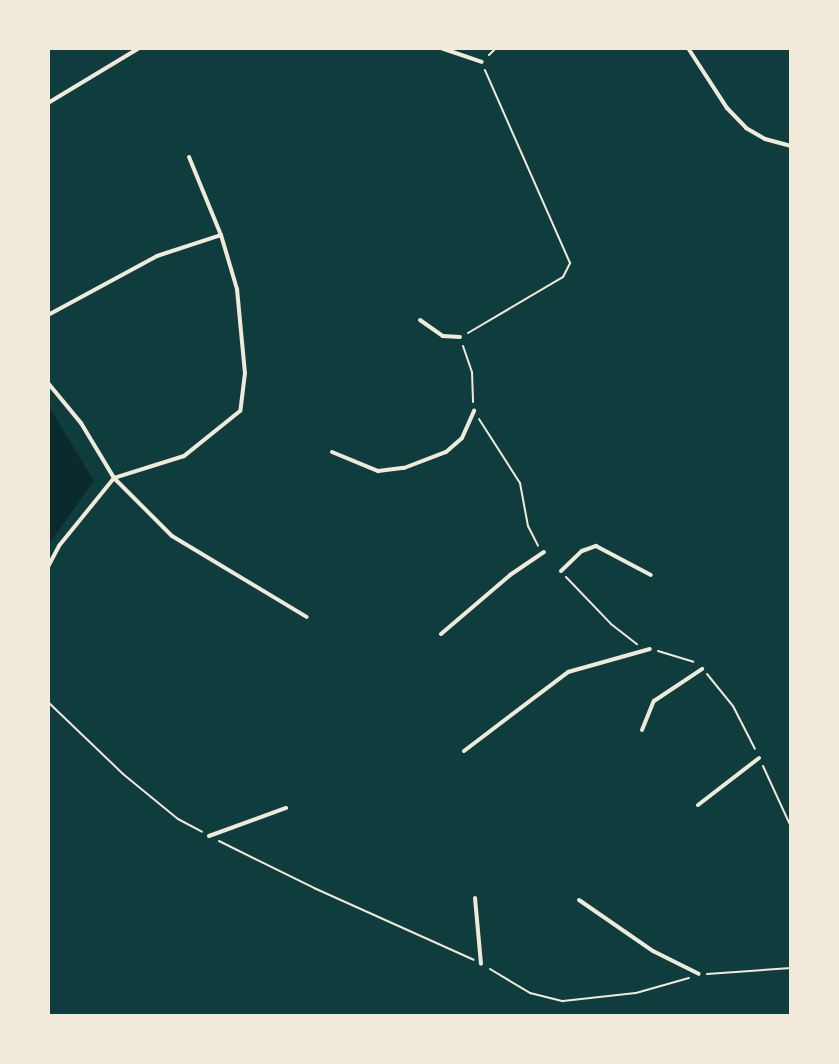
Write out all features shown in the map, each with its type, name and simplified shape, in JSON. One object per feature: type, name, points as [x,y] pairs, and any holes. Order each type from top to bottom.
[{"type":"lane","points":[[48,103],[139,48]]},
{"type":"lane","points":[[441,48],[482,62]]},
{"type":"lane","points":[[688,48],[727,108],[746,128],[765,139],[791,146]]},
{"type":"lane","points":[[48,567],[67,535],[114,478],[184,456],[240,411],[245,373],[237,289],[221,235],[189,157]]},
{"type":"lane","points":[[48,315],[157,256],[221,235]]},
{"type":"lane","points":[[420,320],[443,336],[460,337]]},
{"type":"lane","points":[[48,383],[81,423],[114,478],[172,536],[307,617]]},
{"type":"lane","points":[[332,452],[378,471],[417,465],[462,438],[474,411]]},
{"type":"lane","points":[[561,571],[582,551],[596,546],[651,575]]},
{"type":"lane","points":[[441,634],[510,575],[544,552]]},
{"type":"lane","points":[[464,751],[568,672],[650,649]]},
{"type":"lane","points":[[642,730],[654,701],[702,669]]},
{"type":"lane","points":[[698,805],[759,758]]},
{"type":"lane","points":[[209,836],[286,808]]},
{"type":"lane","points":[[475,898],[481,964]]},
{"type":"lane","points":[[579,900],[653,951],[699,974]]},
{"type":"path","points":[[496,48],[482,62],[570,263],[563,277],[460,337],[472,372],[474,411],[520,483],[528,526],[544,552]]},
{"type":"path","points":[[561,571],[630,640],[650,649],[689,659],[702,669],[733,706],[791,827]]},
{"type":"path","points":[[48,702],[123,774],[178,819],[314,888],[481,964],[530,993],[563,1001],[636,993],[699,974],[791,968]]},
{"type":"water","points":[[48,405],[94,481],[48,545]]}]
